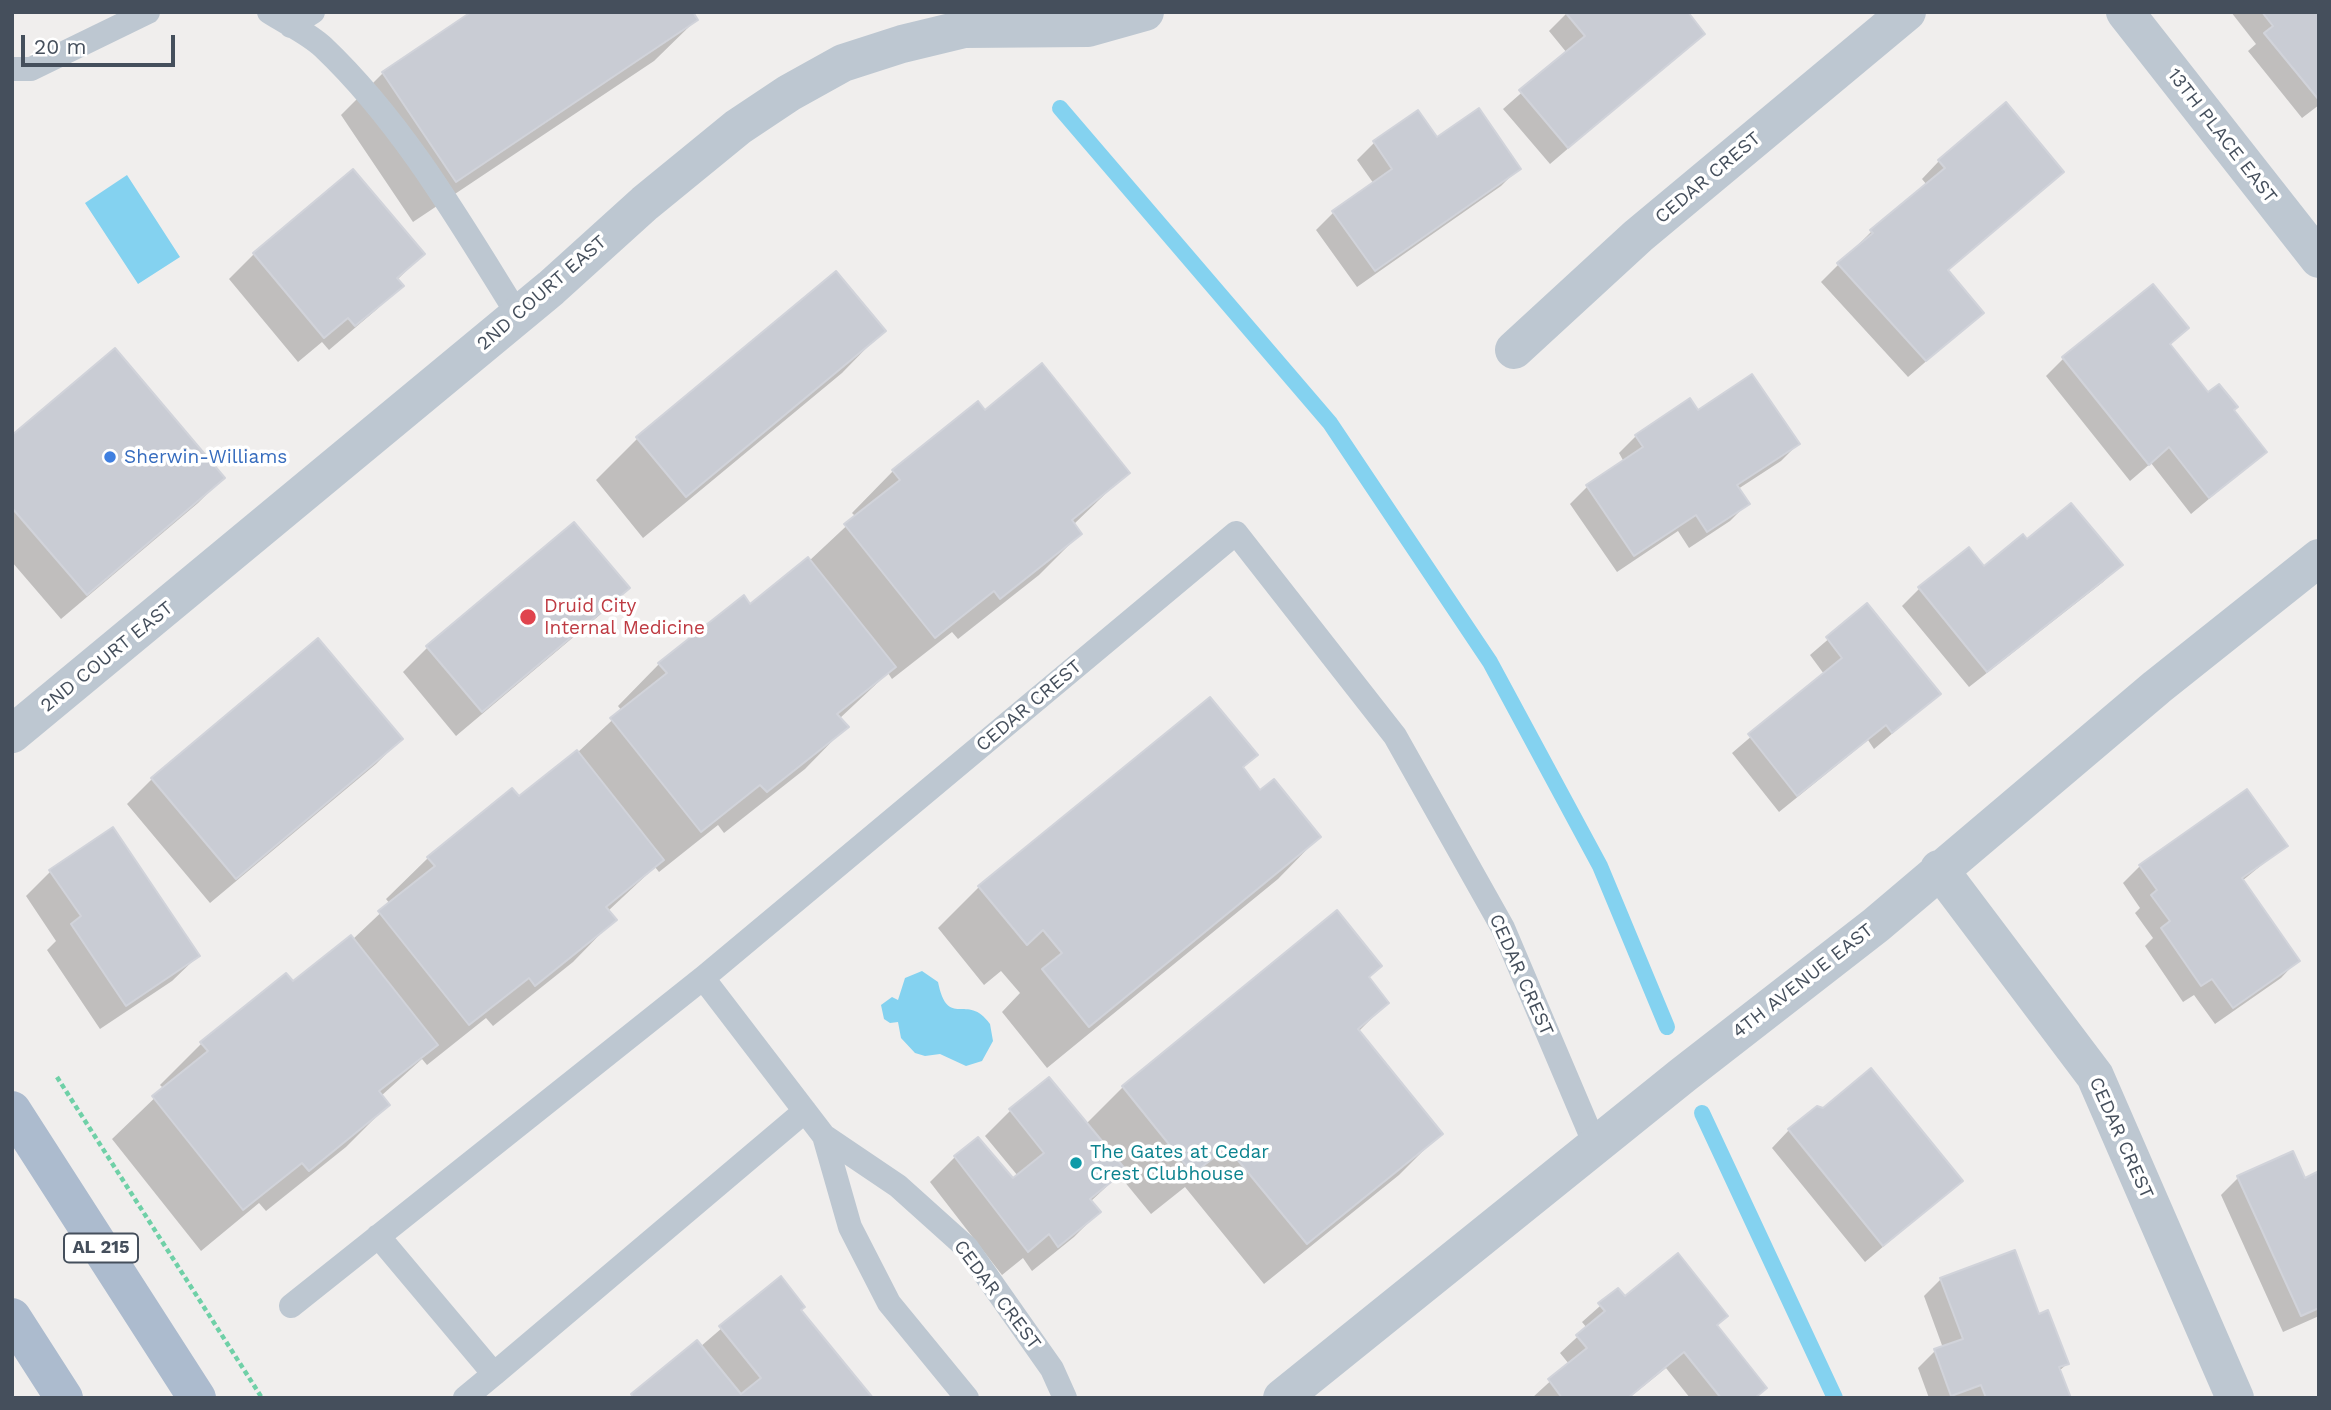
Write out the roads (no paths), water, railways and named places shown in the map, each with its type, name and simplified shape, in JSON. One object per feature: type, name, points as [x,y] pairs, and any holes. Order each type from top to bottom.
[{"type":"main road","name":"AL 215","points":[[12,1110],[197,1398]]},
{"type":"main road","points":[[12,1317],[64,1398]]},
{"type":"street","name":"2ND COURT EAST","points":[[12,734],[518,315],[645,203],[738,127],[789,93],[843,63],[902,44],[964,29],[1088,28],[1145,12]]},
{"type":"street","name":"CEDAR CREST","points":[[1514,350],[1638,236],[1908,12]]},
{"type":"street","name":"13TH PLACE EAST","points":[[2125,12],[2319,259]]},
{"type":"street","name":"4TH AVENUE EAST","points":[[1282,1398],[1683,1075],[1876,925],[1939,870],[2319,558]]},
{"type":"street","name":"CEDAR CREST","points":[[1939,870],[2095,1076],[2235,1398]]},
{"type":"lane","points":[[12,69],[31,69],[149,12]]},
{"type":"lane","points":[[269,12],[321,45],[392,124],[456,214],[518,315]]},
{"type":"lane","points":[[291,26],[313,12]]},
{"type":"lane","name":"CEDAR CREST","points":[[1065,1398],[1052,1369],[967,1248],[898,1186],[824,1136],[703,978],[1236,533],[1395,736],[1503,928],[1596,1147]]},
{"type":"lane","points":[[291,1306],[703,978]]},
{"type":"lane","points":[[465,1398],[805,1111]]},
{"type":"lane","points":[[824,1136],[850,1227],[889,1303],[967,1398]]},
{"type":"lane","points":[[378,1236],[494,1374]]},
{"type":"water","points":[[127,175],[180,257],[138,284],[85,203]]},
{"type":"water","points":[[922,971],[938,982],[947,1005],[974,1010],[990,1024],[993,1041],[982,1061],[966,1066],[940,1054],[925,1056],[915,1053],[901,1038],[898,1022],[890,1023],[884,1019],[881,1005],[892,997],[898,1000],[905,978]]},
{"type":"waterway","points":[[1060,108],[1330,423],[1490,662],[1600,866],[1667,1027]]},
{"type":"waterway","points":[[1702,1113],[1835,1398]]},
{"type":"place","name":"Sherwin-Williams","points":[[110,457]]},
{"type":"place","name":"Druid City Internal Medicine","points":[[528,617]]},
{"type":"place","name":"The Gates at Cedar Crest Clubhouse","points":[[1076,1163]]}]
